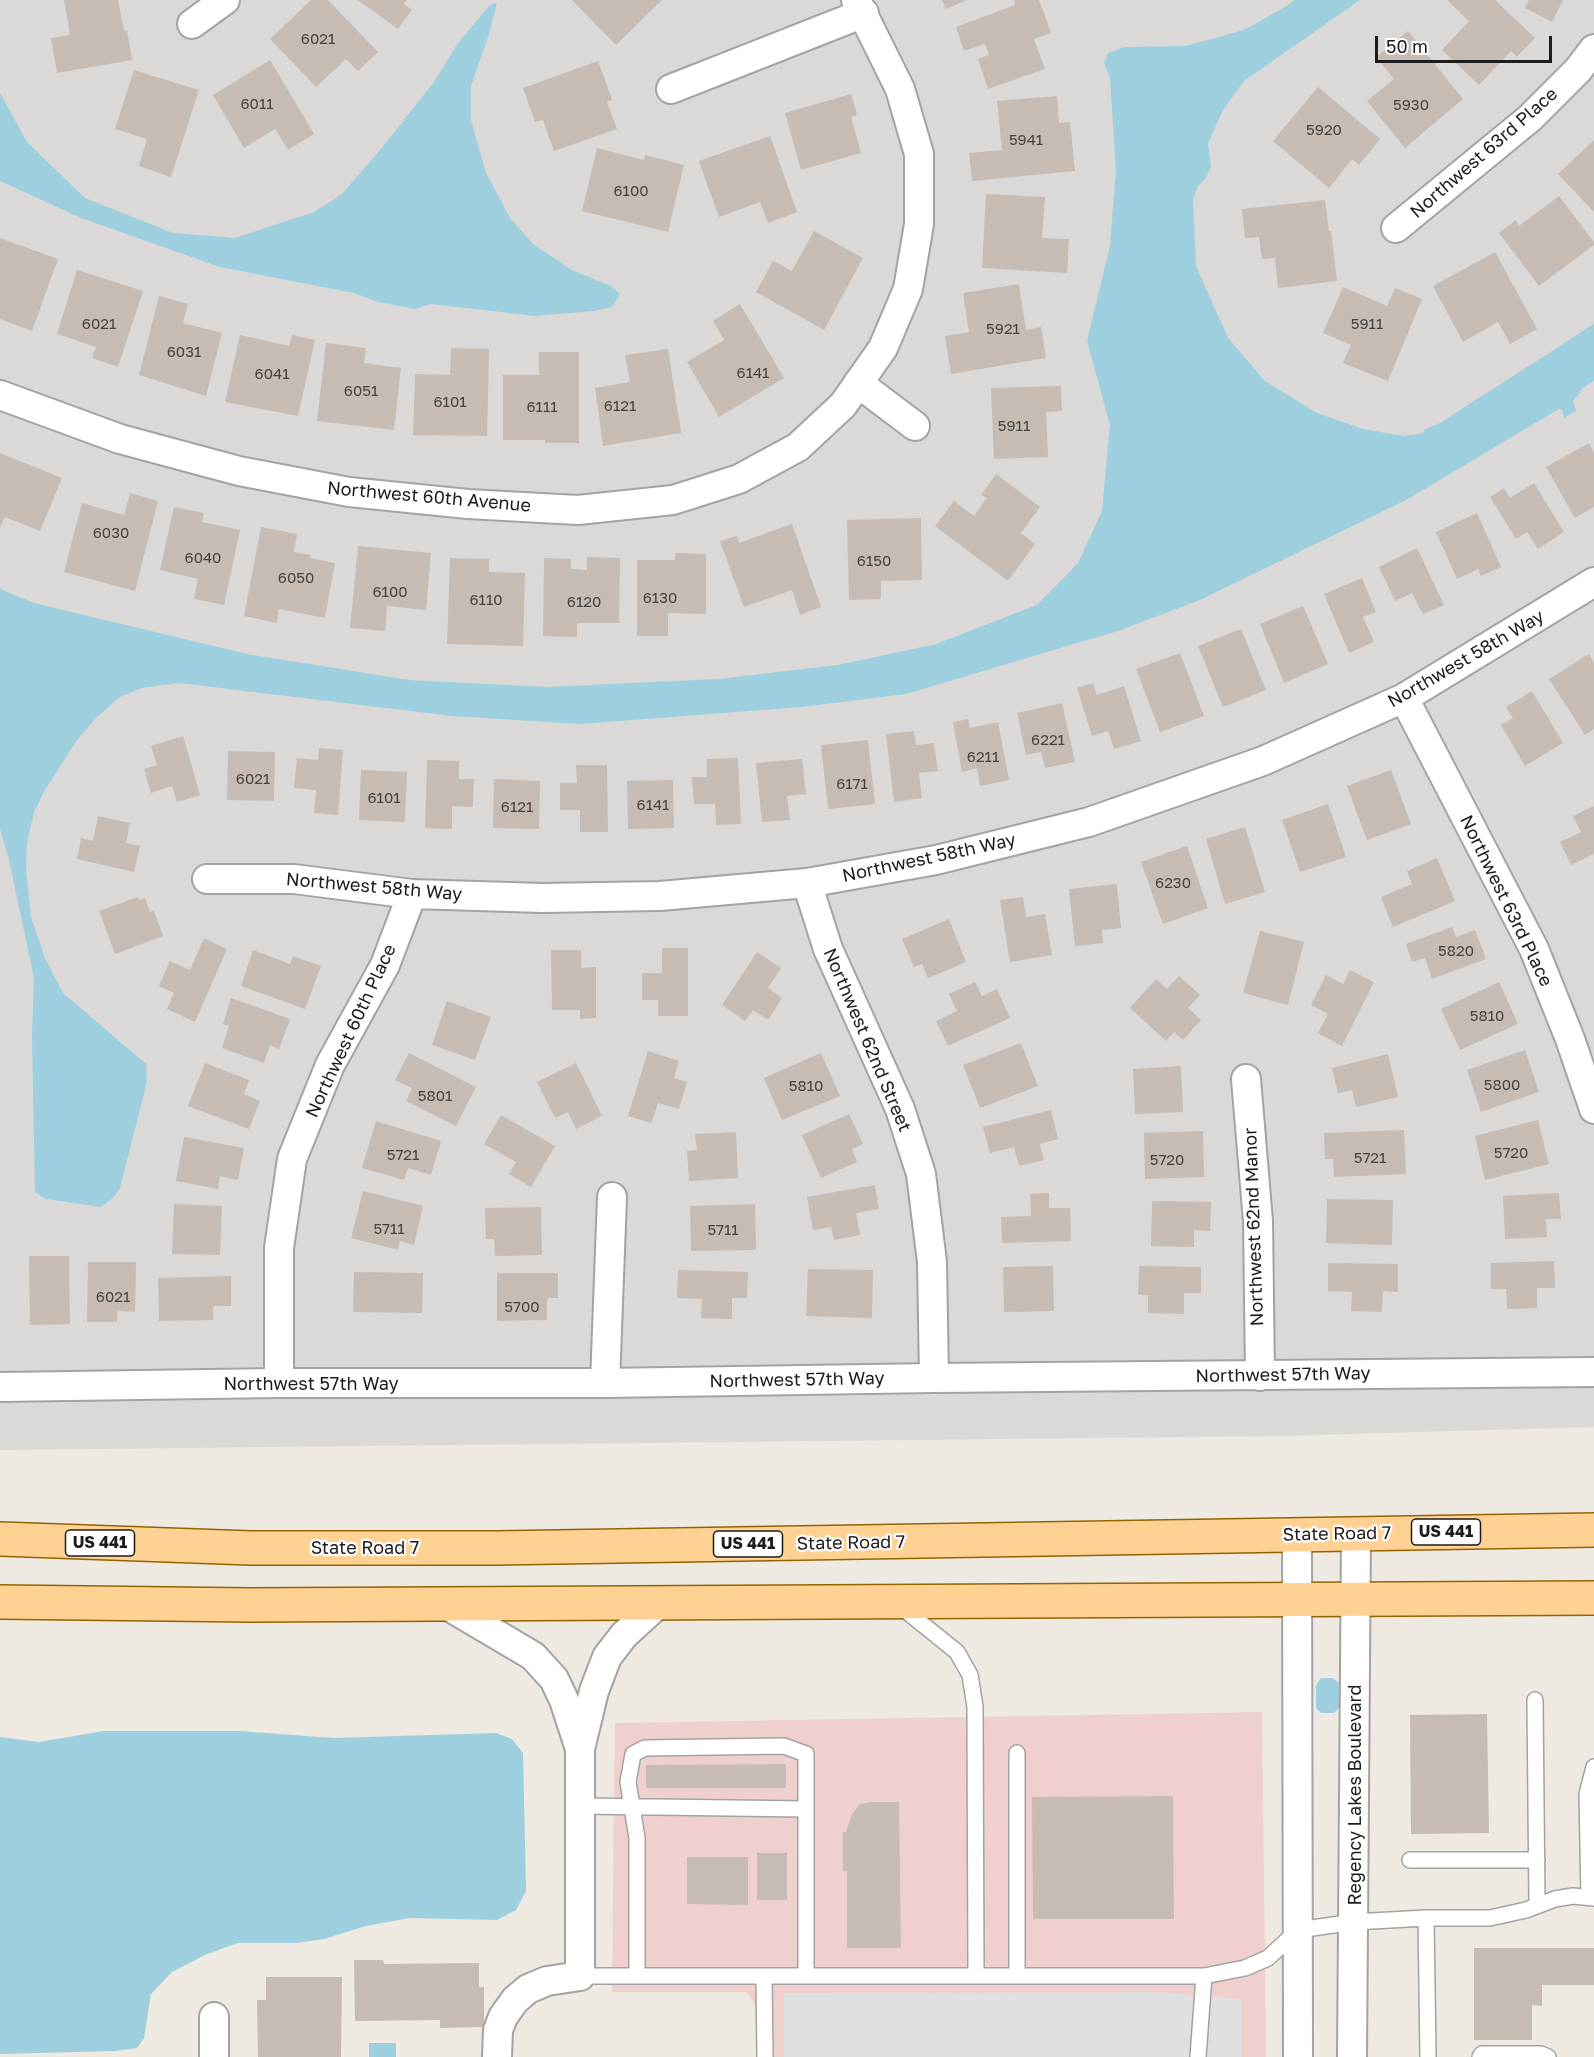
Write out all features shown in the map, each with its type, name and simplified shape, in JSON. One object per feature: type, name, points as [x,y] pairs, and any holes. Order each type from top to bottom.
[{"type":"main road","name":"State Road 7","points":[[0,1539],[251,1548],[495,1548],[1594,1530]]},
{"type":"main road","points":[[0,1602],[130,1605],[1594,1598]]},
{"type":"street","points":[[192,24],[225,0]]},
{"type":"street","points":[[671,89],[860,7]]},
{"type":"street","name":"Northwest 60th Avenue","points":[[0,395],[120,439],[239,471],[349,492],[468,504],[578,510],[673,500],[739,479],[798,447],[851,394],[883,348],[908,289],[919,224],[919,154],[900,89],[860,7]]},
{"type":"street","name":"Northwest 63rd Place","points":[[1396,228],[1530,118],[1578,70],[1594,49]]},
{"type":"street","points":[[851,394],[915,426]]},
{"type":"street","name":"Northwest 58th Way","points":[[207,879],[294,879],[412,894],[542,898],[660,896],[807,883],[936,860],[1089,822],[1263,761],[1404,698],[1594,582]]},
{"type":"street","name":"Northwest 63rd Place","points":[[1404,698],[1534,949],[1570,1039],[1594,1109]]},
{"type":"street","name":"Northwest 62nd Street","points":[[807,883],[828,949],[900,1109],[921,1174],[932,1262],[934,1378]]},
{"type":"street","name":"Northwest 60th Place","points":[[279,1383],[279,1248],[292,1159],[330,1065],[385,965],[412,894]]},
{"type":"street","name":"Northwest 62nd Manor","points":[[1246,1079],[1258,1221],[1260,1376]]},
{"type":"street","points":[[604,1383],[612,1197]]},
{"type":"street","name":"Northwest 57th Way","points":[[0,1387],[1594,1372]]},
{"type":"street","points":[[1297,1534],[1298,2057]]},
{"type":"street","name":"Regency Lakes Boulevard","points":[[1352,2057],[1356,1534]]},
{"type":"street","points":[[497,2057],[498,2030],[503,2017],[515,2000],[528,1989],[547,1981],[580,1976],[580,1749],[594,1691],[607,1657],[624,1635],[659,1603]]},
{"type":"street","points":[[445,1604],[533,1656],[554,1680],[564,1700],[580,1749]]},
{"type":"street","points":[[214,2017],[214,2057]]},
{"type":"lane","points":[[896,1602],[957,1652],[970,1675],[975,1707],[976,1976]]},
{"type":"lane","points":[[1535,1700],[1537,1906]]},
{"type":"lane","points":[[637,1976],[637,1838],[628,1782],[633,1754],[645,1748],[784,1746],[807,1754],[807,1976]]},
{"type":"lane","points":[[1017,1753],[1017,1976]]},
{"type":"lane","points":[[580,1976],[1204,1976],[1245,1968],[1268,1958],[1298,1930],[1354,1922],[1426,1918],[1490,1918],[1555,1899],[1573,1896],[1592,1898],[1587,1794],[1594,1767]]},
{"type":"lane","points":[[580,1806],[807,1809]]},
{"type":"lane","points":[[1410,1860],[1537,1860]]},
{"type":"lane","points":[[1426,1918],[1428,2057]]},
{"type":"lane","points":[[764,1976],[765,2057]]},
{"type":"lane","points":[[1198,2057],[1204,1976]]},
{"type":"lane","points":[[1480,2057],[1482,2054],[1541,2054],[1548,2057]]},
{"type":"shaded area","points":[[0,0],[1594,0],[1594,1427],[1280,1436],[0,1450]]},
{"type":"shaded area","points":[[1262,1712],[1266,2057],[758,2057],[759,2012],[747,1992],[612,1992],[615,1723]]},
{"type":"shaded area","points":[[1155,1992],[1241,1999],[1241,2057],[784,2057],[784,1993]]},
{"type":"water","points":[[1294,0],[1360,0],[1244,81],[1223,110],[1208,143],[1211,167],[1206,178],[1198,186],[1193,199],[1196,266],[1228,338],[1265,381],[1317,413],[1363,429],[1404,436],[1423,433],[1425,429],[1440,423],[1594,324],[1594,381],[1583,388],[1573,401],[1576,411],[1564,418],[1562,410],[1559,409],[1406,500],[1200,600],[1118,631],[906,694],[802,707],[581,724],[452,716],[179,683],[142,688],[120,697],[97,717],[77,740],[45,790],[34,812],[27,843],[26,869],[31,917],[45,958],[63,993],[146,1064],[147,1082],[120,1188],[113,1198],[101,1207],[46,1199],[35,1192],[32,1037],[34,978],[9,860],[0,829],[0,589],[34,603],[247,654],[409,680],[547,687],[718,679],[838,665],[936,644],[1037,605],[1078,563],[1102,511],[1110,425],[1087,341],[1110,246],[1116,170],[1110,78],[1104,63],[1108,53],[1124,47],[1186,46],[1244,30]]},
{"type":"water","points":[[497,2],[490,31],[471,86],[471,120],[486,173],[510,218],[533,244],[572,270],[611,286],[620,294],[612,307],[594,311],[535,316],[431,304],[416,309],[378,302],[354,293],[220,267],[81,218],[0,181],[0,93],[27,142],[85,198],[173,233],[235,238],[314,212],[342,194],[434,82],[458,43],[490,5]]},
{"type":"water","points":[[1321,1678],[1333,1678],[1340,1684],[1340,1707],[1334,1713],[1321,1713],[1316,1708],[1316,1685]]},
{"type":"water","points":[[104,1731],[239,1731],[334,1738],[496,1733],[512,1739],[523,1753],[526,1891],[516,1910],[497,1920],[409,1918],[366,1926],[324,1939],[296,1943],[238,1943],[207,1954],[172,1972],[151,1994],[144,2038],[137,2048],[115,2051],[0,2054],[0,1737],[39,1742]]},
{"type":"water","points":[[369,2043],[396,2043],[396,2057],[369,2057]]},
{"type":"building","points":[[64,0],[118,0],[124,31],[127,30],[132,60],[57,73],[51,38],[70,35]]},
{"type":"building","points":[[311,0],[328,0],[378,52],[358,71],[346,59],[316,87],[270,39]]},
{"type":"building","points":[[358,0],[407,0],[404,4],[412,10],[398,29]]},
{"type":"building","points":[[572,0],[662,0],[616,45]]},
{"type":"building","points":[[942,0],[967,0],[946,9]]},
{"type":"building","points":[[1014,0],[1039,0],[1051,33],[1034,39],[1045,69],[988,89],[978,59],[989,55],[985,44],[964,51],[956,27],[1015,5]]},
{"type":"building","points":[[1447,0],[1495,0],[1535,38],[1517,57],[1511,51],[1479,85],[1442,50],[1469,21]]},
{"type":"building","points":[[1529,0],[1563,0],[1552,22],[1525,8]]},
{"type":"building","points":[[1408,31],[1463,99],[1405,148],[1367,101],[1394,79],[1376,57]]},
{"type":"building","points":[[270,60],[314,134],[288,150],[275,129],[244,148],[213,95]]},
{"type":"building","points":[[598,61],[612,100],[607,102],[617,129],[554,151],[543,120],[535,122],[523,88]]},
{"type":"building","points":[[134,70],[199,90],[171,177],[139,166],[147,139],[115,129]]},
{"type":"building","points":[[1318,87],[1380,139],[1359,165],[1352,159],[1329,188],[1273,141]]},
{"type":"building","points":[[851,94],[857,115],[851,117],[861,153],[801,170],[785,113]]},
{"type":"building","points":[[1057,96],[1059,123],[1070,122],[1075,171],[972,181],[969,153],[1002,150],[997,101]]},
{"type":"building","points":[[770,136],[797,212],[768,223],[760,202],[719,217],[699,161]]},
{"type":"building","points":[[1594,140],[1594,212],[1558,174]]},
{"type":"building","points":[[597,148],[644,160],[645,155],[684,165],[668,232],[582,211]]},
{"type":"building","points":[[986,194],[1045,197],[1042,238],[1069,239],[1067,273],[982,268]]},
{"type":"building","points":[[1559,196],[1594,245],[1539,286],[1499,233],[1516,220],[1519,226]]},
{"type":"building","points":[[1325,200],[1337,281],[1278,288],[1275,258],[1262,259],[1259,237],[1245,238],[1242,209]]},
{"type":"building","points":[[814,231],[863,258],[824,330],[756,292],[773,261],[792,271]]},
{"type":"building","points":[[0,238],[58,259],[32,331],[0,319]]},
{"type":"building","points":[[1495,252],[1537,329],[1510,344],[1498,322],[1463,342],[1433,286]]},
{"type":"building","points":[[77,270],[143,291],[118,367],[92,358],[96,347],[57,334]]},
{"type":"building","points":[[1019,284],[1026,330],[1041,327],[1046,358],[951,374],[945,336],[969,332],[963,293]]},
{"type":"building","points":[[1343,287],[1387,306],[1395,288],[1422,299],[1388,381],[1343,363],[1351,345],[1323,333]]},
{"type":"building","points":[[159,296],[188,304],[183,323],[222,333],[206,396],[139,375]]},
{"type":"building","points":[[740,304],[784,378],[719,417],[687,362],[724,340],[713,321]]},
{"type":"building","points":[[240,335],[289,346],[292,335],[315,340],[298,416],[225,402]]},
{"type":"building","points":[[326,343],[366,348],[364,363],[401,368],[394,430],[317,421]]},
{"type":"building","points":[[451,348],[489,349],[487,436],[413,435],[415,374],[450,375]]},
{"type":"building","points":[[668,349],[681,433],[603,446],[595,388],[630,382],[625,355]]},
{"type":"building","points":[[539,352],[579,352],[579,443],[503,440],[503,375],[539,375]]},
{"type":"building","points":[[1061,386],[1062,411],[1046,412],[1048,457],[994,459],[991,388]]},
{"type":"building","points":[[1589,443],[1594,453],[1594,507],[1575,518],[1546,467]]},
{"type":"building","points":[[0,453],[62,478],[40,531],[5,517],[0,528]]},
{"type":"building","points":[[996,474],[1040,507],[1021,533],[1035,544],[1008,581],[935,526],[954,501],[974,516],[987,498],[981,495]]},
{"type":"building","points":[[1534,483],[1564,532],[1538,549],[1527,532],[1516,539],[1490,497],[1504,488],[1510,498]]},
{"type":"building","points":[[130,493],[158,501],[135,591],[64,572],[82,503],[124,515]]},
{"type":"building","points":[[174,507],[204,513],[202,522],[240,530],[224,605],[194,599],[198,579],[160,570]]},
{"type":"building","points":[[1477,513],[1501,567],[1481,576],[1478,569],[1457,579],[1436,532]]},
{"type":"building","points":[[921,518],[922,580],[881,581],[881,599],[849,600],[847,520]]},
{"type":"building","points":[[792,524],[821,607],[800,615],[792,590],[744,607],[720,541],[737,536],[739,543]]},
{"type":"building","points":[[261,527],[297,534],[294,552],[335,563],[325,618],[279,609],[277,623],[244,616]]},
{"type":"building","points":[[358,546],[431,553],[426,610],[387,606],[385,631],[350,628]]},
{"type":"building","points":[[1417,548],[1444,605],[1423,614],[1412,593],[1395,601],[1379,567]]},
{"type":"building","points":[[675,553],[706,554],[706,614],[668,613],[668,636],[637,636],[637,560],[675,560]]},
{"type":"building","points":[[587,557],[620,558],[619,623],[577,623],[577,637],[543,636],[544,558],[571,559],[571,569],[587,570]]},
{"type":"building","points":[[450,558],[489,559],[489,572],[525,573],[523,646],[447,644]]},
{"type":"building","points":[[1362,578],[1376,612],[1363,617],[1374,642],[1349,653],[1324,594]]},
{"type":"building","points":[[1303,606],[1328,664],[1284,683],[1260,624]]},
{"type":"building","points":[[1241,629],[1266,690],[1223,707],[1198,646]]},
{"type":"building","points":[[1180,653],[1204,716],[1160,732],[1136,669]]},
{"type":"building","points":[[1589,654],[1594,663],[1594,729],[1585,735],[1549,679]]},
{"type":"building","points":[[1093,683],[1097,695],[1124,686],[1141,741],[1114,749],[1108,731],[1092,736],[1077,688]]},
{"type":"building","points":[[1532,691],[1563,743],[1525,766],[1501,725],[1513,718],[1506,707]]},
{"type":"building","points":[[1062,703],[1075,762],[1045,768],[1041,752],[1026,755],[1017,713]]},
{"type":"building","points":[[968,719],[970,728],[998,722],[1009,780],[980,786],[977,768],[962,772],[953,722]]},
{"type":"building","points":[[914,731],[916,745],[934,743],[938,771],[919,773],[922,798],[894,802],[886,734]]},
{"type":"building","points":[[183,736],[200,795],[177,802],[172,786],[151,793],[144,769],[157,765],[151,746]]},
{"type":"building","points":[[868,740],[875,804],[828,809],[821,745]]},
{"type":"building","points":[[319,748],[343,750],[338,815],[314,813],[316,790],[294,788],[297,758],[318,760]]},
{"type":"building","points":[[228,751],[275,752],[274,801],[227,800]]},
{"type":"building","points":[[738,758],[741,824],[716,825],[715,804],[694,804],[692,777],[707,777],[707,759]]},
{"type":"building","points":[[802,759],[806,794],[787,796],[790,820],[762,822],[756,763]]},
{"type":"building","points":[[427,760],[459,761],[459,779],[474,779],[473,807],[452,806],[452,829],[425,828]]},
{"type":"building","points":[[576,765],[607,765],[608,832],[580,832],[580,810],[560,810],[560,783],[577,783]]},
{"type":"building","points":[[361,770],[407,772],[405,822],[359,820]]},
{"type":"building","points":[[1391,770],[1411,824],[1367,840],[1347,786]]},
{"type":"building","points":[[494,779],[540,781],[539,829],[493,828]]},
{"type":"building","points":[[673,780],[674,828],[628,829],[627,781]]},
{"type":"building","points":[[1328,804],[1346,857],[1300,872],[1282,820]]},
{"type":"building","points":[[1594,806],[1594,854],[1571,865],[1560,842],[1581,832],[1573,816]]},
{"type":"building","points":[[98,816],[130,823],[126,843],[140,846],[134,872],[77,859],[81,838],[93,841]]},
{"type":"building","points":[[1245,827],[1265,892],[1225,904],[1206,839]]},
{"type":"building","points":[[1187,846],[1208,908],[1163,924],[1141,862]]},
{"type":"building","points":[[1437,858],[1455,901],[1393,927],[1381,897],[1412,884],[1407,871]]},
{"type":"building","points":[[1117,884],[1121,928],[1102,930],[1103,943],[1075,946],[1069,889]]},
{"type":"building","points":[[138,897],[139,900],[145,898],[150,912],[154,911],[163,936],[115,954],[99,911]]},
{"type":"building","points":[[1023,897],[1026,917],[1045,914],[1052,955],[1010,962],[1000,900]]},
{"type":"building","points":[[949,919],[966,962],[928,978],[922,964],[914,967],[902,939]]},
{"type":"building","points":[[1452,927],[1456,937],[1475,930],[1486,959],[1432,979],[1425,958],[1412,962],[1406,944]]},
{"type":"building","points":[[1260,931],[1304,942],[1288,1005],[1243,993]]},
{"type":"building","points":[[204,938],[227,949],[195,1022],[167,1009],[174,993],[159,986],[170,961],[190,970]]},
{"type":"building","points":[[662,948],[688,948],[688,1016],[658,1016],[658,1000],[642,1000],[642,973],[662,973]]},
{"type":"building","points":[[253,950],[290,964],[293,956],[321,966],[305,1009],[241,986]]},
{"type":"building","points":[[551,950],[581,950],[581,968],[596,967],[596,1018],[580,1019],[580,1010],[552,1010]]},
{"type":"building","points":[[757,952],[781,968],[768,988],[782,998],[768,1020],[753,1010],[745,1021],[722,1005]]},
{"type":"building","points":[[1350,970],[1374,982],[1342,1046],[1318,1033],[1328,1014],[1311,1005],[1326,975],[1343,984]]},
{"type":"building","points":[[1179,976],[1200,995],[1188,1008],[1201,1020],[1183,1040],[1174,1032],[1166,1041],[1130,1008],[1156,979],[1167,989]]},
{"type":"building","points":[[975,982],[982,996],[997,989],[1010,1018],[948,1046],[936,1021],[957,1011],[949,994]]},
{"type":"building","points":[[1499,982],[1518,1024],[1460,1050],[1441,1009]]},
{"type":"building","points":[[231,998],[290,1019],[279,1049],[270,1045],[264,1063],[222,1048],[229,1026],[223,1024]]},
{"type":"building","points":[[447,1001],[491,1017],[475,1060],[432,1045]]},
{"type":"building","points":[[1021,1043],[1038,1086],[980,1108],[963,1065]]},
{"type":"building","points":[[1525,1050],[1539,1092],[1481,1112],[1467,1070]]},
{"type":"building","points":[[648,1051],[679,1061],[674,1078],[687,1082],[679,1109],[658,1103],[651,1123],[628,1116]]},
{"type":"building","points":[[409,1053],[476,1087],[456,1126],[406,1101],[412,1088],[395,1080]]},
{"type":"building","points":[[821,1053],[840,1096],[782,1120],[764,1078]]},
{"type":"building","points":[[1388,1054],[1398,1097],[1356,1107],[1352,1090],[1338,1093],[1332,1068]]},
{"type":"building","points":[[205,1063],[249,1080],[244,1094],[260,1101],[249,1129],[188,1106]]},
{"type":"building","points":[[576,1063],[602,1116],[576,1129],[568,1112],[555,1118],[537,1082]]},
{"type":"building","points":[[1181,1066],[1183,1112],[1135,1114],[1133,1069]]},
{"type":"building","points":[[1051,1110],[1058,1139],[1040,1144],[1044,1160],[1019,1166],[1014,1147],[990,1153],[983,1127]]},
{"type":"building","points":[[849,1114],[863,1144],[852,1149],[857,1162],[821,1178],[802,1135]]},
{"type":"building","points":[[501,1115],[555,1146],[531,1187],[509,1174],[516,1162],[484,1144]]},
{"type":"building","points":[[1538,1120],[1549,1164],[1485,1180],[1475,1136]]},
{"type":"building","points":[[376,1121],[441,1141],[431,1175],[408,1168],[404,1180],[362,1168]]},
{"type":"building","points":[[1404,1130],[1406,1174],[1334,1177],[1333,1159],[1325,1159],[1324,1133]]},
{"type":"building","points":[[1203,1131],[1204,1177],[1145,1179],[1144,1133]]},
{"type":"building","points":[[736,1132],[738,1178],[689,1181],[687,1151],[697,1150],[695,1134]]},
{"type":"building","points":[[184,1137],[244,1148],[238,1180],[220,1176],[218,1189],[176,1181]]},
{"type":"building","points":[[875,1185],[879,1209],[856,1213],[860,1235],[834,1240],[831,1227],[813,1230],[807,1197]]},
{"type":"building","points":[[363,1191],[423,1206],[414,1245],[400,1241],[398,1250],[351,1238]]},
{"type":"building","points":[[1049,1193],[1049,1208],[1070,1208],[1071,1241],[1002,1243],[1001,1217],[1031,1216],[1030,1194]]},
{"type":"building","points":[[1559,1193],[1561,1219],[1546,1219],[1547,1237],[1505,1239],[1503,1196]]},
{"type":"building","points":[[1327,1199],[1393,1200],[1392,1245],[1326,1243]]},
{"type":"building","points":[[1152,1201],[1211,1202],[1210,1231],[1194,1230],[1194,1247],[1151,1246]]},
{"type":"building","points":[[174,1204],[222,1206],[220,1255],[172,1254]]},
{"type":"building","points":[[755,1204],[756,1250],[691,1251],[690,1206]]},
{"type":"building","points":[[541,1207],[542,1255],[495,1256],[494,1239],[486,1239],[485,1208]]},
{"type":"building","points":[[29,1256],[69,1256],[70,1324],[30,1325]]},
{"type":"building","points":[[1554,1261],[1555,1288],[1537,1288],[1537,1308],[1507,1309],[1506,1289],[1491,1289],[1491,1263]]},
{"type":"building","points":[[88,1262],[136,1262],[135,1312],[117,1311],[117,1322],[87,1322]]},
{"type":"building","points":[[1328,1263],[1398,1264],[1398,1292],[1383,1291],[1382,1312],[1351,1311],[1352,1292],[1328,1291]]},
{"type":"building","points":[[1053,1266],[1054,1311],[1004,1312],[1003,1267]]},
{"type":"building","points":[[1139,1266],[1201,1267],[1201,1293],[1184,1293],[1184,1314],[1148,1313],[1148,1295],[1138,1295]]},
{"type":"building","points":[[808,1269],[873,1270],[872,1318],[806,1316]]},
{"type":"building","points":[[678,1270],[748,1272],[747,1298],[732,1298],[732,1319],[701,1318],[702,1299],[677,1298]]},
{"type":"building","points":[[354,1272],[423,1273],[422,1313],[353,1312]]},
{"type":"building","points":[[497,1273],[558,1273],[558,1298],[547,1298],[547,1320],[497,1321]]},
{"type":"building","points":[[231,1276],[231,1306],[213,1306],[213,1320],[159,1321],[158,1278]]},
{"type":"building","points":[[1487,1714],[1489,1833],[1411,1834],[1410,1715]]},
{"type":"building","points":[[786,1764],[786,1788],[646,1788],[646,1765]]},
{"type":"building","points":[[1173,1796],[1174,1919],[1033,1919],[1032,1797]]},
{"type":"building","points":[[899,1802],[901,1948],[847,1948],[847,1871],[843,1871],[843,1832],[846,1832],[852,1814],[860,1804]]},
{"type":"building","points":[[757,1853],[787,1853],[787,1900],[757,1900]]},
{"type":"building","points":[[687,1857],[748,1857],[748,1905],[687,1904]]},
{"type":"building","points":[[1474,1948],[1594,1948],[1594,1985],[1542,1985],[1542,2006],[1532,2005],[1532,2040],[1474,2040]]},
{"type":"building","points":[[354,1960],[383,1960],[384,1964],[479,1963],[479,1987],[484,1987],[484,2027],[440,2028],[440,2020],[355,2021]]},
{"type":"building","points":[[266,1977],[342,1977],[341,2057],[258,2057],[257,2000],[266,2000]]}]
